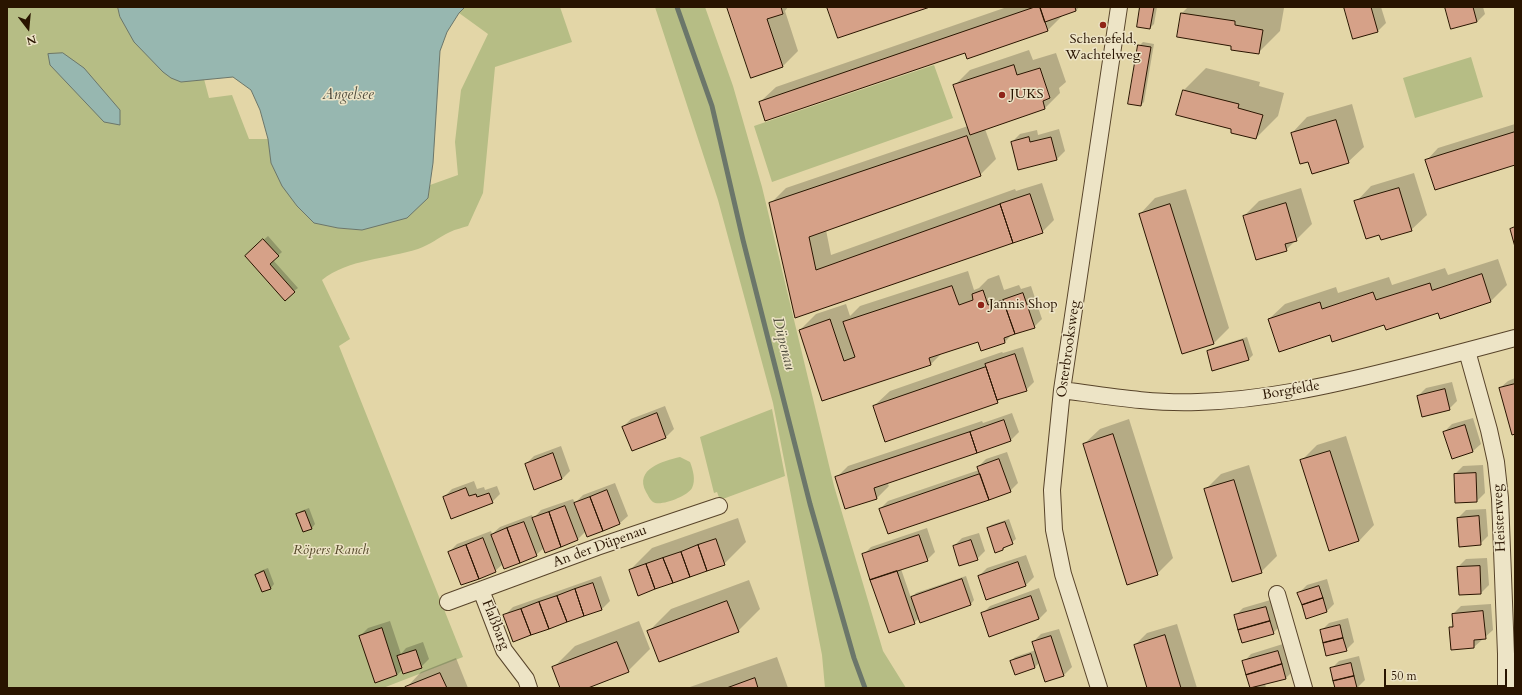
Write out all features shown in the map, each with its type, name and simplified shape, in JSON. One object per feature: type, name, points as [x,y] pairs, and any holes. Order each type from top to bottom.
[{"type":"street","name":"Osterbrooksweg","points":[[1099,688],[1063,574],[1054,530],[1052,490],[1062,390],[1119,7]]},
{"type":"street","name":"Borgfelde","points":[[1062,390],[1170,402],[1241,399],[1314,388],[1515,338]]},
{"type":"street","name":"Heisterweg","points":[[1467,351],[1489,430],[1496,462],[1500,498],[1506,688]]},
{"type":"street","name":"An der Düpenau","points":[[481,590],[597,547],[719,506]]},
{"type":"street","name":"Flaßbarg","points":[[448,602],[481,590],[504,650],[526,680],[529,688]]},
{"type":"street","points":[[1277,594],[1304,688]]},
{"type":"green space","name":"Röpers Ranch","points":[[7,7],[118,7],[120,17],[181,82],[204,79],[209,98],[232,95],[249,139],[268,139],[271,163],[297,206],[314,222],[338,228],[362,230],[428,198],[430,185],[458,175],[455,142],[461,90],[488,34],[459,13],[465,7],[560,7],[572,42],[495,67],[483,193],[468,226],[452,231],[418,249],[368,260],[332,273],[322,280],[350,339],[339,346],[463,657],[383,688],[7,688]]},
{"type":"green space","points":[[655,7],[705,7],[733,86],[762,187],[834,486],[883,651],[906,688],[825,688],[822,655],[773,403],[718,200]]},
{"type":"green space","points":[[1471,57],[1483,97],[1415,118],[1403,78]]},
{"type":"green space","points":[[934,65],[953,118],[772,182],[754,126]]},
{"type":"green space","points":[[772,409],[785,476],[720,500],[717,492],[714,493],[700,437]]},
{"type":"green space","points":[[680,457],[690,462],[694,478],[692,488],[674,500],[661,503],[653,502],[646,492],[643,484],[644,477],[647,472],[652,467]]},
{"type":"water","name":"Angelsee","points":[[118,7],[465,7],[459,13],[447,32],[440,51],[433,163],[428,198],[407,218],[362,230],[338,228],[314,223],[297,206],[282,186],[271,163],[268,139],[260,110],[251,90],[233,77],[181,82],[171,78],[163,72],[134,42],[120,17]]},
{"type":"water","points":[[63,53],[84,68],[120,110],[120,125],[104,122],[50,65],[48,54]]},
{"type":"building","points":[[727,7],[781,7],[783,14],[767,19],[783,67],[751,78]]},
{"type":"building","points":[[827,7],[930,7],[838,38]]},
{"type":"building","points":[[1035,7],[1040,7],[1048,31],[967,59],[965,53],[765,121],[759,102]]},
{"type":"building","points":[[1040,7],[1075,7],[1076,11],[1045,22]]},
{"type":"building","points":[[1140,7],[1154,7],[1150,29],[1137,27]]},
{"type":"building","points":[[1344,7],[1371,7],[1378,32],[1353,39]]},
{"type":"building","points":[[1445,7],[1473,7],[1477,22],[1451,29]]},
{"type":"building","points":[[1181,13],[1235,21],[1235,25],[1263,30],[1259,54],[1231,50],[1231,46],[1177,37]]},
{"type":"building","points":[[1138,45],[1151,47],[1141,106],[1128,104]]},
{"type":"building","points":[[1014,65],[1017,75],[1040,68],[1050,98],[1043,101],[1045,109],[970,135],[953,85]]},
{"type":"building","points":[[1183,90],[1239,104],[1238,108],[1263,115],[1256,139],[1231,133],[1231,129],[1176,115]]},
{"type":"building","points":[[1336,120],[1349,163],[1312,174],[1308,162],[1300,164],[1291,133]]},
{"type":"building","points":[[1515,132],[1515,165],[1435,190],[1425,160]]},
{"type":"building","points":[[967,136],[981,176],[809,237],[816,270],[1000,204],[1013,243],[795,318],[769,203]]},
{"type":"building","points":[[1029,137],[1030,142],[1051,137],[1057,160],[1018,170],[1011,142]]},
{"type":"building","points":[[1399,188],[1412,231],[1381,240],[1379,235],[1366,239],[1354,201]]},
{"type":"building","points":[[1030,194],[1043,233],[1013,243],[1000,204]]},
{"type":"building","points":[[1286,203],[1297,241],[1285,244],[1287,251],[1256,260],[1243,216]]},
{"type":"building","points":[[1170,204],[1214,344],[1182,354],[1139,214]]},
{"type":"building","points":[[1515,227],[1515,247],[1510,229]]},
{"type":"building","points":[[263,239],[279,256],[270,264],[295,292],[285,301],[245,256]]},
{"type":"building","points":[[1482,274],[1491,302],[1440,319],[1438,313],[1386,330],[1384,325],[1332,342],[1330,335],[1279,352],[1268,319],[1320,302],[1322,309],[1373,292],[1376,300],[1430,283],[1432,290]]},
{"type":"building","points":[[952,286],[959,305],[973,300],[972,294],[983,290],[988,305],[1003,300],[1015,334],[1004,338],[1005,343],[981,351],[978,342],[929,358],[931,365],[822,401],[799,330],[830,319],[844,361],[855,357],[843,322]]},
{"type":"building","points":[[1023,293],[1035,328],[1015,334],[1003,300]]},
{"type":"building","points":[[1243,340],[1249,360],[1212,371],[1207,351]]},
{"type":"building","points":[[1015,354],[1027,391],[997,400],[985,364]]},
{"type":"building","points":[[986,367],[998,403],[885,442],[873,406]]},
{"type":"building","points":[[1515,384],[1515,434],[1512,435],[1499,388]]},
{"type":"building","points":[[1445,389],[1450,410],[1422,417],[1417,396]]},
{"type":"building","points":[[657,413],[666,438],[632,451],[622,427]]},
{"type":"building","points":[[1004,420],[1011,441],[977,453],[970,432]]},
{"type":"building","points":[[1465,425],[1473,452],[1452,459],[1443,432]]},
{"type":"building","points":[[970,432],[977,453],[874,488],[877,499],[845,509],[835,477]]},
{"type":"building","points":[[1113,434],[1158,575],[1127,585],[1083,444]]},
{"type":"building","points":[[1330,451],[1359,541],[1329,551],[1300,460]]},
{"type":"building","points":[[553,453],[562,479],[534,490],[525,464]]},
{"type":"building","points":[[999,459],[1011,492],[989,500],[977,467]]},
{"type":"building","points":[[1476,473],[1477,502],[1455,503],[1454,474]]},
{"type":"building","points":[[980,474],[989,500],[888,534],[879,509]]},
{"type":"building","points":[[1234,480],[1262,573],[1232,582],[1204,489]]},
{"type":"building","points":[[466,488],[469,496],[476,494],[477,497],[489,493],[493,503],[451,519],[443,497]]},
{"type":"building","points":[[607,490],[620,524],[603,531],[590,497]]},
{"type":"building","points":[[590,497],[603,531],[587,537],[574,503]]},
{"type":"building","points":[[565,506],[578,540],[561,547],[549,512]]},
{"type":"building","points":[[305,511],[312,529],[303,532],[296,514]]},
{"type":"building","points":[[549,512],[561,547],[545,553],[532,518]]},
{"type":"building","points":[[1479,516],[1481,545],[1459,547],[1457,518]]},
{"type":"building","points":[[524,522],[537,556],[520,563],[507,528]]},
{"type":"building","points":[[1005,522],[1013,544],[995,553],[987,528]]},
{"type":"building","points":[[507,528],[520,563],[504,569],[491,535]]},
{"type":"building","points":[[919,535],[928,561],[870,580],[862,554]]},
{"type":"building","points":[[483,538],[496,572],[479,579],[466,545]]},
{"type":"building","points":[[716,539],[725,565],[707,571],[698,545]]},
{"type":"building","points":[[971,540],[978,560],[959,566],[953,546]]},
{"type":"building","points":[[466,545],[479,579],[461,585],[448,552]]},
{"type":"building","points":[[698,545],[707,571],[690,577],[681,552]]},
{"type":"building","points":[[681,552],[690,577],[673,583],[663,558]]},
{"type":"building","points":[[663,558],[673,583],[655,589],[646,564]]},
{"type":"building","points":[[1018,562],[1026,586],[986,600],[978,576]]},
{"type":"building","points":[[646,564],[655,589],[638,596],[629,570]]},
{"type":"building","points":[[1480,566],[1481,594],[1459,595],[1457,567]]},
{"type":"building","points":[[264,571],[271,589],[262,592],[255,575]]},
{"type":"building","points":[[897,571],[915,624],[889,633],[870,580]]},
{"type":"building","points":[[962,579],[971,605],[920,623],[911,597]]},
{"type":"building","points":[[593,583],[602,610],[584,616],[575,589]]},
{"type":"building","points":[[1319,586],[1323,598],[1302,605],[1297,593]]},
{"type":"building","points":[[575,589],[584,616],[567,622],[557,596]]},
{"type":"building","points":[[557,596],[567,622],[549,629],[539,602]]},
{"type":"building","points":[[1031,596],[1039,619],[989,637],[981,613]]},
{"type":"building","points":[[1323,598],[1327,612],[1306,619],[1302,605]]},
{"type":"building","points":[[727,601],[739,632],[659,662],[647,631]]},
{"type":"building","points":[[539,602],[549,629],[531,635],[521,609]]},
{"type":"building","points":[[1266,607],[1270,621],[1238,630],[1234,615]]},
{"type":"building","points":[[521,609],[531,635],[513,642],[503,615]]},
{"type":"building","points":[[1483,611],[1486,639],[1474,640],[1474,648],[1451,650],[1449,627],[1453,627],[1452,614]]},
{"type":"building","points":[[1270,621],[1274,634],[1242,643],[1238,630]]},
{"type":"building","points":[[1340,625],[1343,638],[1323,643],[1320,630]]},
{"type":"building","points":[[382,628],[397,675],[375,683],[359,636]]},
{"type":"building","points":[[1165,635],[1181,688],[1147,688],[1134,645]]},
{"type":"building","points":[[1051,636],[1064,676],[1045,682],[1032,642]]},
{"type":"building","points":[[1343,638],[1347,651],[1326,656],[1323,643]]},
{"type":"building","points":[[617,642],[629,672],[588,688],[560,688],[552,667]]},
{"type":"building","points":[[416,650],[422,668],[403,674],[397,656]]},
{"type":"building","points":[[1278,651],[1282,664],[1246,675],[1242,661]]},
{"type":"building","points":[[1031,654],[1035,668],[1015,675],[1010,661]]},
{"type":"building","points":[[1351,663],[1354,676],[1333,681],[1330,668]]},
{"type":"building","points":[[1282,664],[1286,679],[1250,688],[1246,675]]},
{"type":"building","points":[[440,673],[447,688],[405,688],[405,687]]},
{"type":"building","points":[[1354,676],[1357,688],[1335,688],[1333,681]]},
{"type":"building","points":[[755,678],[758,688],[727,688]]},
{"type":"waterway","name":"Düpenau","points":[[677,7],[712,106],[743,240],[810,504],[854,658],[865,688]]},
{"type":"place","name":"Schenefeld, Wachtelweg","points":[[1103,25]]},
{"type":"place","name":"JUKS","points":[[1002,95]]},
{"type":"place","name":"Jannis Shop","points":[[981,305]]}]
